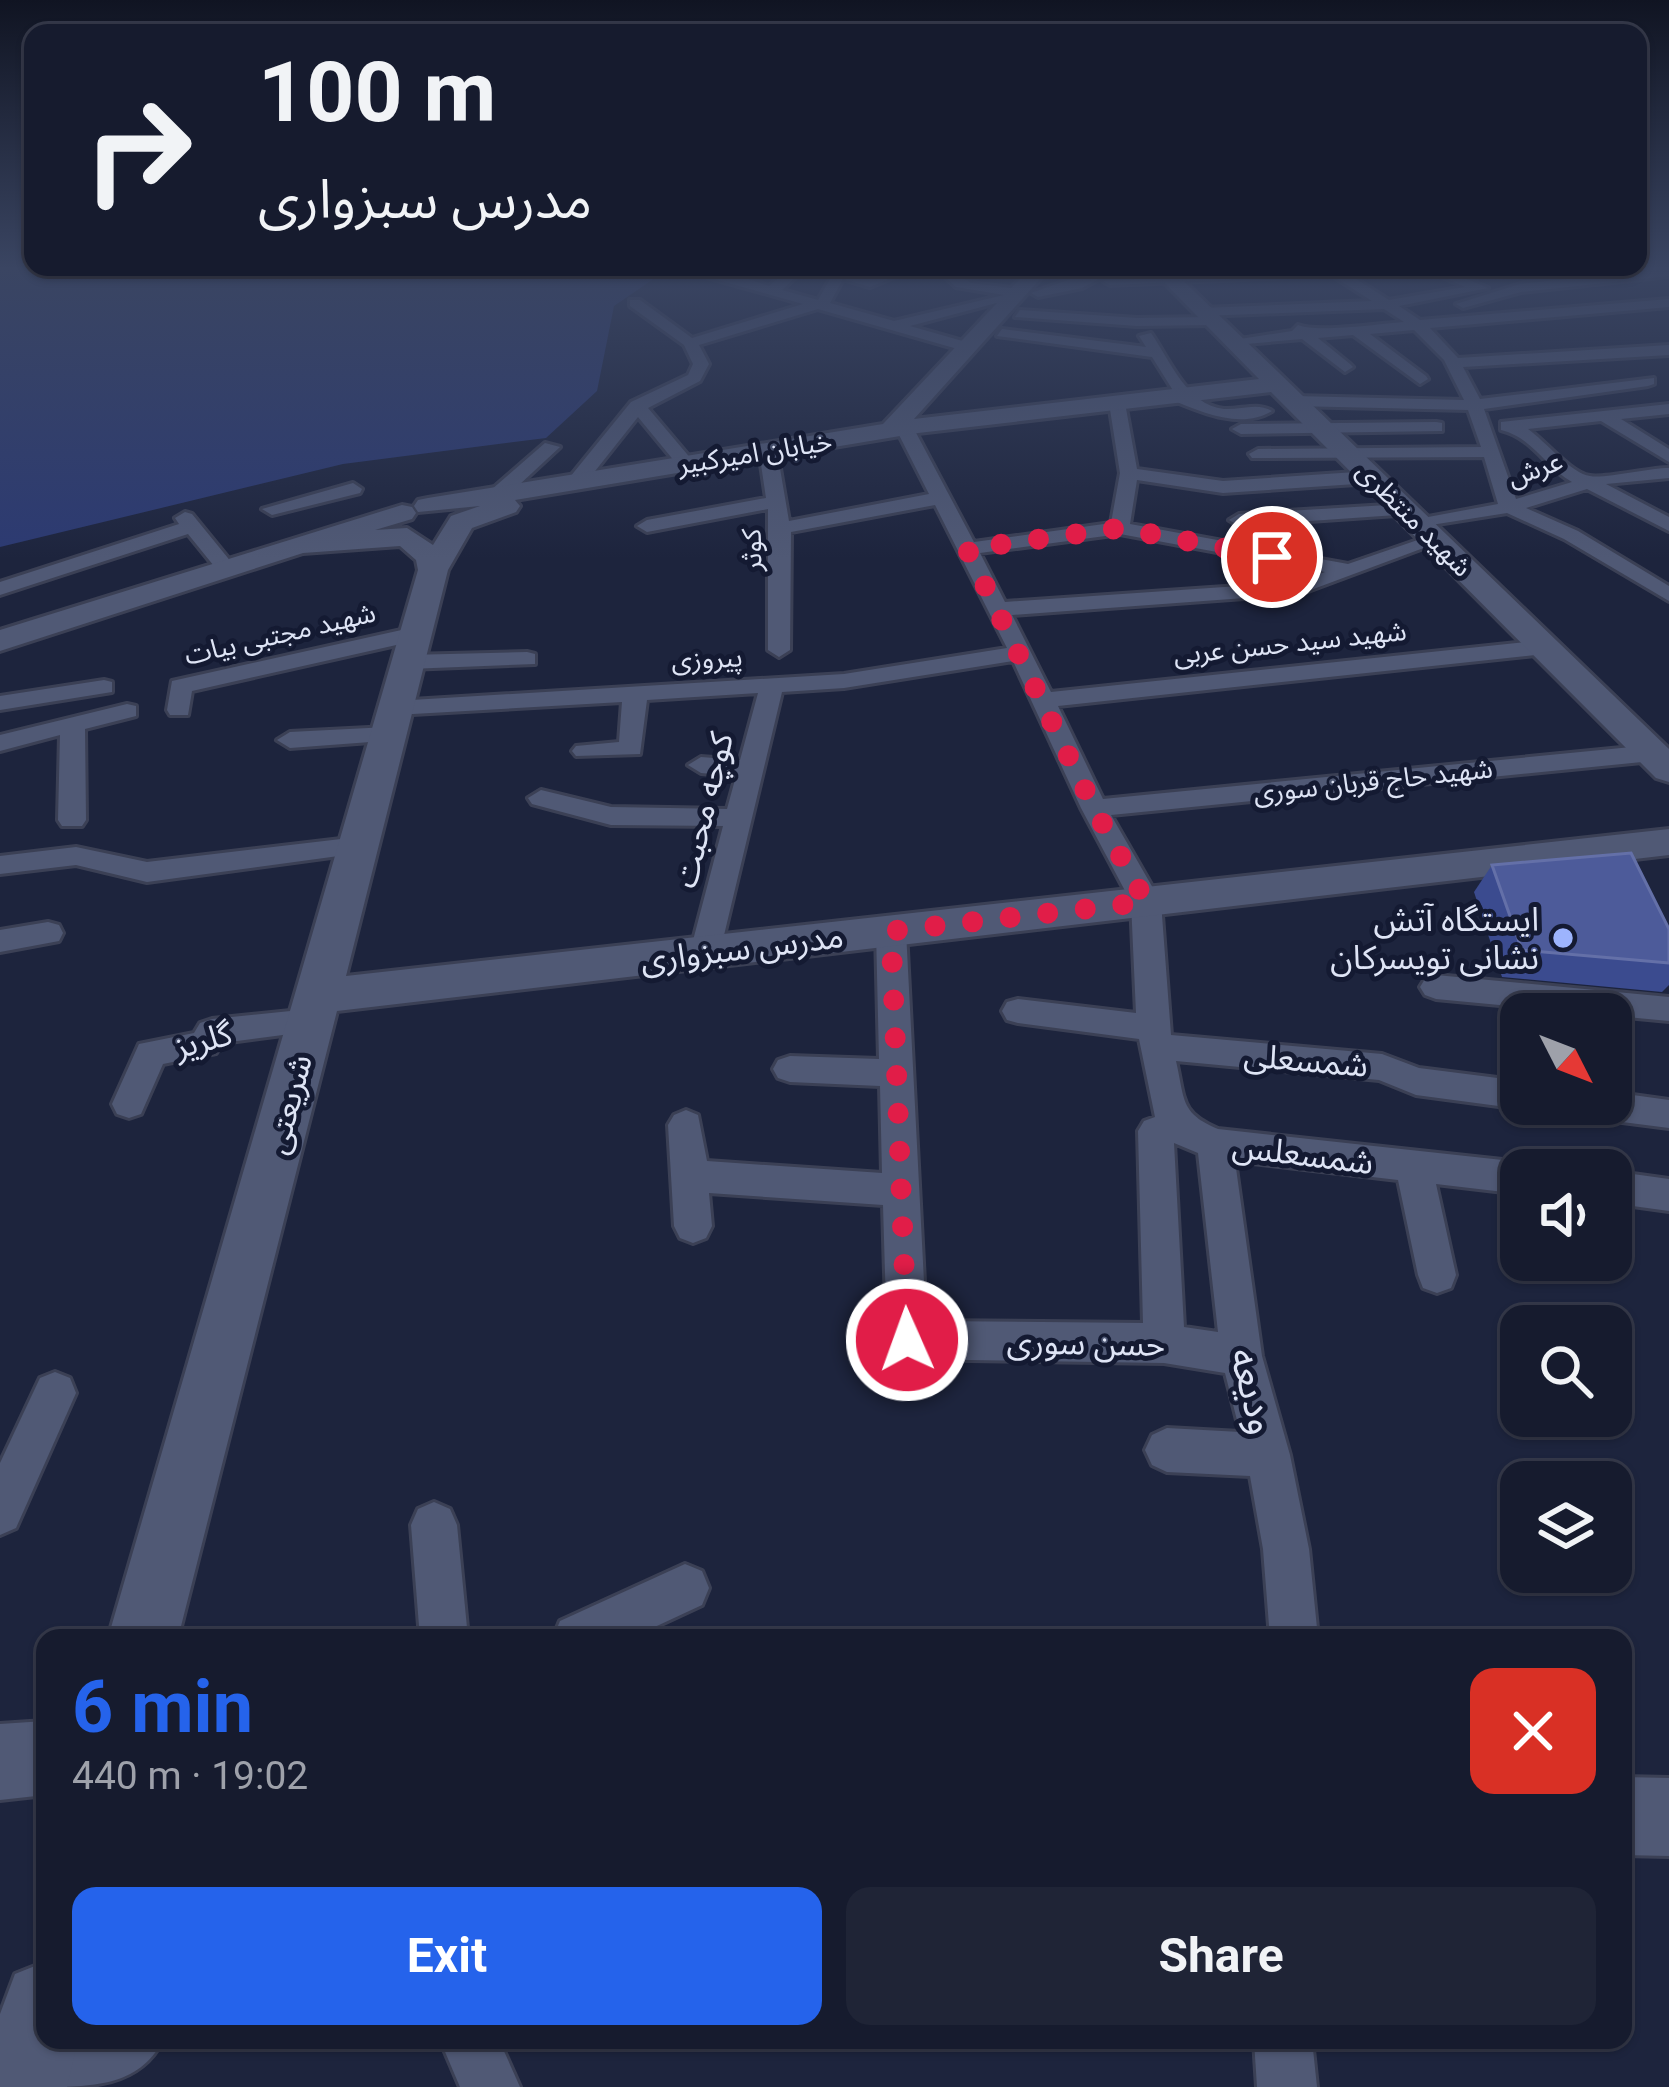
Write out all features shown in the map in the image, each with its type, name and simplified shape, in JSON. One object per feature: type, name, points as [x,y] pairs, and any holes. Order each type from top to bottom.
[{"type":"main road","points":[[904,429],[966,364]]},
{"type":"main road","name":"شهید منتظری","points":[[1257,364],[1660,762]]},
{"type":"main road","name":"خیابان امیرکبیر","points":[[584,480],[904,429],[1180,395],[1298,405]]},
{"type":"main road","points":[[409,529],[499,494],[584,480]]},
{"type":"main road","points":[[6,634],[301,544],[409,529],[458,511],[461,522],[584,480]]},
{"type":"main road","name":"شریعتی","points":[[144,1629],[401,685],[409,529],[461,522]]},
{"type":"main road","name":"مدرس سبزواری","points":[[314,1009],[705,952],[1669,842]]},
{"type":"main road","points":[[0,1762],[36,1759]]},
{"type":"main road","points":[[1632,1816],[1669,1817]]},
{"type":"main road","points":[[23,2087],[36,2038]]},
{"type":"street","points":[[584,480],[637,406],[654,393],[694,378],[700,364]]},
{"type":"street","points":[[1107,364],[1126,368]]},
{"type":"street","points":[[1163,364],[1180,395]]},
{"type":"street","points":[[1401,364],[1420,379]]},
{"type":"street","points":[[1451,364],[1487,428],[1489,452],[1509,507],[1571,535],[1669,595]]},
{"type":"street","points":[[1241,429],[1298,405],[1474,405],[1648,381],[1617,364]]},
{"type":"street","points":[[1117,403],[1129,473],[1120,528]]},
{"type":"street","points":[[1298,405],[1436,428]]},
{"type":"street","points":[[637,406],[686,464]]},
{"type":"street","points":[[1487,428],[1669,409]]},
{"type":"street","points":[[1600,413],[1669,457]]},
{"type":"street","points":[[1512,425],[1552,455],[1558,466],[1669,525]]},
{"type":"street","points":[[904,429],[1146,902]]},
{"type":"street","points":[[499,494],[551,447]]},
{"type":"street","name":"کوثر","points":[[768,451],[781,528],[779,650]]},
{"type":"street","points":[[1258,454],[1489,452]]},
{"type":"street","name":"عرش","points":[[1419,524],[1509,507],[1582,481],[1631,472],[1669,473]]},
{"type":"street","points":[[1129,473],[1223,487],[1371,477]]},
{"type":"street","points":[[272,509],[349,482],[409,529]]},
{"type":"street","points":[[781,528],[941,498]]},
{"type":"street","points":[[647,526],[776,502]]},
{"type":"street","points":[[1239,520],[1419,524]]},
{"type":"street","points":[[0,589],[189,522],[225,567]]},
{"type":"street","points":[[998,608],[1300,588],[1345,569],[1419,524]]},
{"type":"street","points":[[967,549],[1120,528],[1345,569]]},
{"type":"street","name":"شهید سید حسن عربی","points":[[1043,700],[1544,647]]},
{"type":"street","name":"پیروزی","points":[[401,685],[635,694],[844,681],[1021,652]]},
{"type":"street","points":[[290,740],[401,685],[527,658]]},
{"type":"street","name":"شهید مجتبی بیات","points":[[179,710],[179,686],[401,685]]},
{"type":"street","name":"کوچه محبت","points":[[705,952],[772,686]]},
{"type":"street","points":[[0,704],[104,687]]},
{"type":"street","points":[[584,751],[631,749],[635,694]]},
{"type":"street","points":[[0,743],[127,711]]},
{"type":"street","points":[[72,820],[73,724]]},
{"type":"street","name":"شهید حاج قربان سوری","points":[[1094,808],[1660,762]]},
{"type":"street","points":[[700,765],[751,769]]},
{"type":"street","points":[[541,798],[611,816],[739,818]]},
{"type":"street","points":[[4,855],[76,856],[147,872],[358,846]]},
{"type":"street","name":"ودیعه","points":[[1146,902],[1157,1038],[1170,1113],[1197,1136],[1241,1356],[1268,1454],[1286,1549],[1293,1629]]},
{"type":"street","name":"حسن سوری","points":[[891,931],[907,1340],[1164,1343],[1241,1356]]},
{"type":"street","points":[[0,941],[48,932]]},
{"type":"street","points":[[1436,987],[1669,1009]]},
{"type":"street","name":"گلریز","points":[[129,1104],[151,1053],[204,1044],[212,1032],[314,1009]]},
{"type":"street","name":"شمسعلی","points":[[1018,1011],[1157,1038],[1382,1067],[1417,1081],[1500,1092]]},
{"type":"street","points":[[790,1070],[896,1073]]},
{"type":"street","points":[[1632,1109],[1669,1114]]},
{"type":"street","points":[[686,1125],[693,1226]]},
{"type":"street","points":[[1164,1343],[1156,1131],[1197,1136]]},
{"type":"street","name":"شمسعلس","points":[[1197,1136],[1500,1176]]},
{"type":"street","points":[[1414,1167],[1437,1275]]},
{"type":"street","points":[[689,1176],[901,1190]]},
{"type":"street","points":[[1632,1190],[1669,1195]]},
{"type":"street","points":[[0,1512],[55,1393]]},
{"type":"street","points":[[1167,1450],[1268,1454]]},
{"type":"street","points":[[434,1525],[443,1629]]},
{"type":"street","points":[[596,1629],[685,1588]]},
{"type":"street","points":[[68,2087],[121,2049]]},
{"type":"street","points":[[473,2049],[490,2087]]},
{"type":"street","points":[[1284,2049],[1287,2087]]},
{"type":"shaded area","points":[[0,364],[602,364],[597,391],[546,438],[343,464],[0,547]]},
{"type":"building","points":[[1631,853],[1669,929],[1669,963],[1522,950],[1492,865]]},
{"type":"place","name":"ایستگاه آتش نشانی تویسرکان","points":[[1563,938]]},
{"type":"route","points":[[907,1340],[891,931],[1146,902],[1094,808],[967,549],[1120,528],[1272,557]]}]
